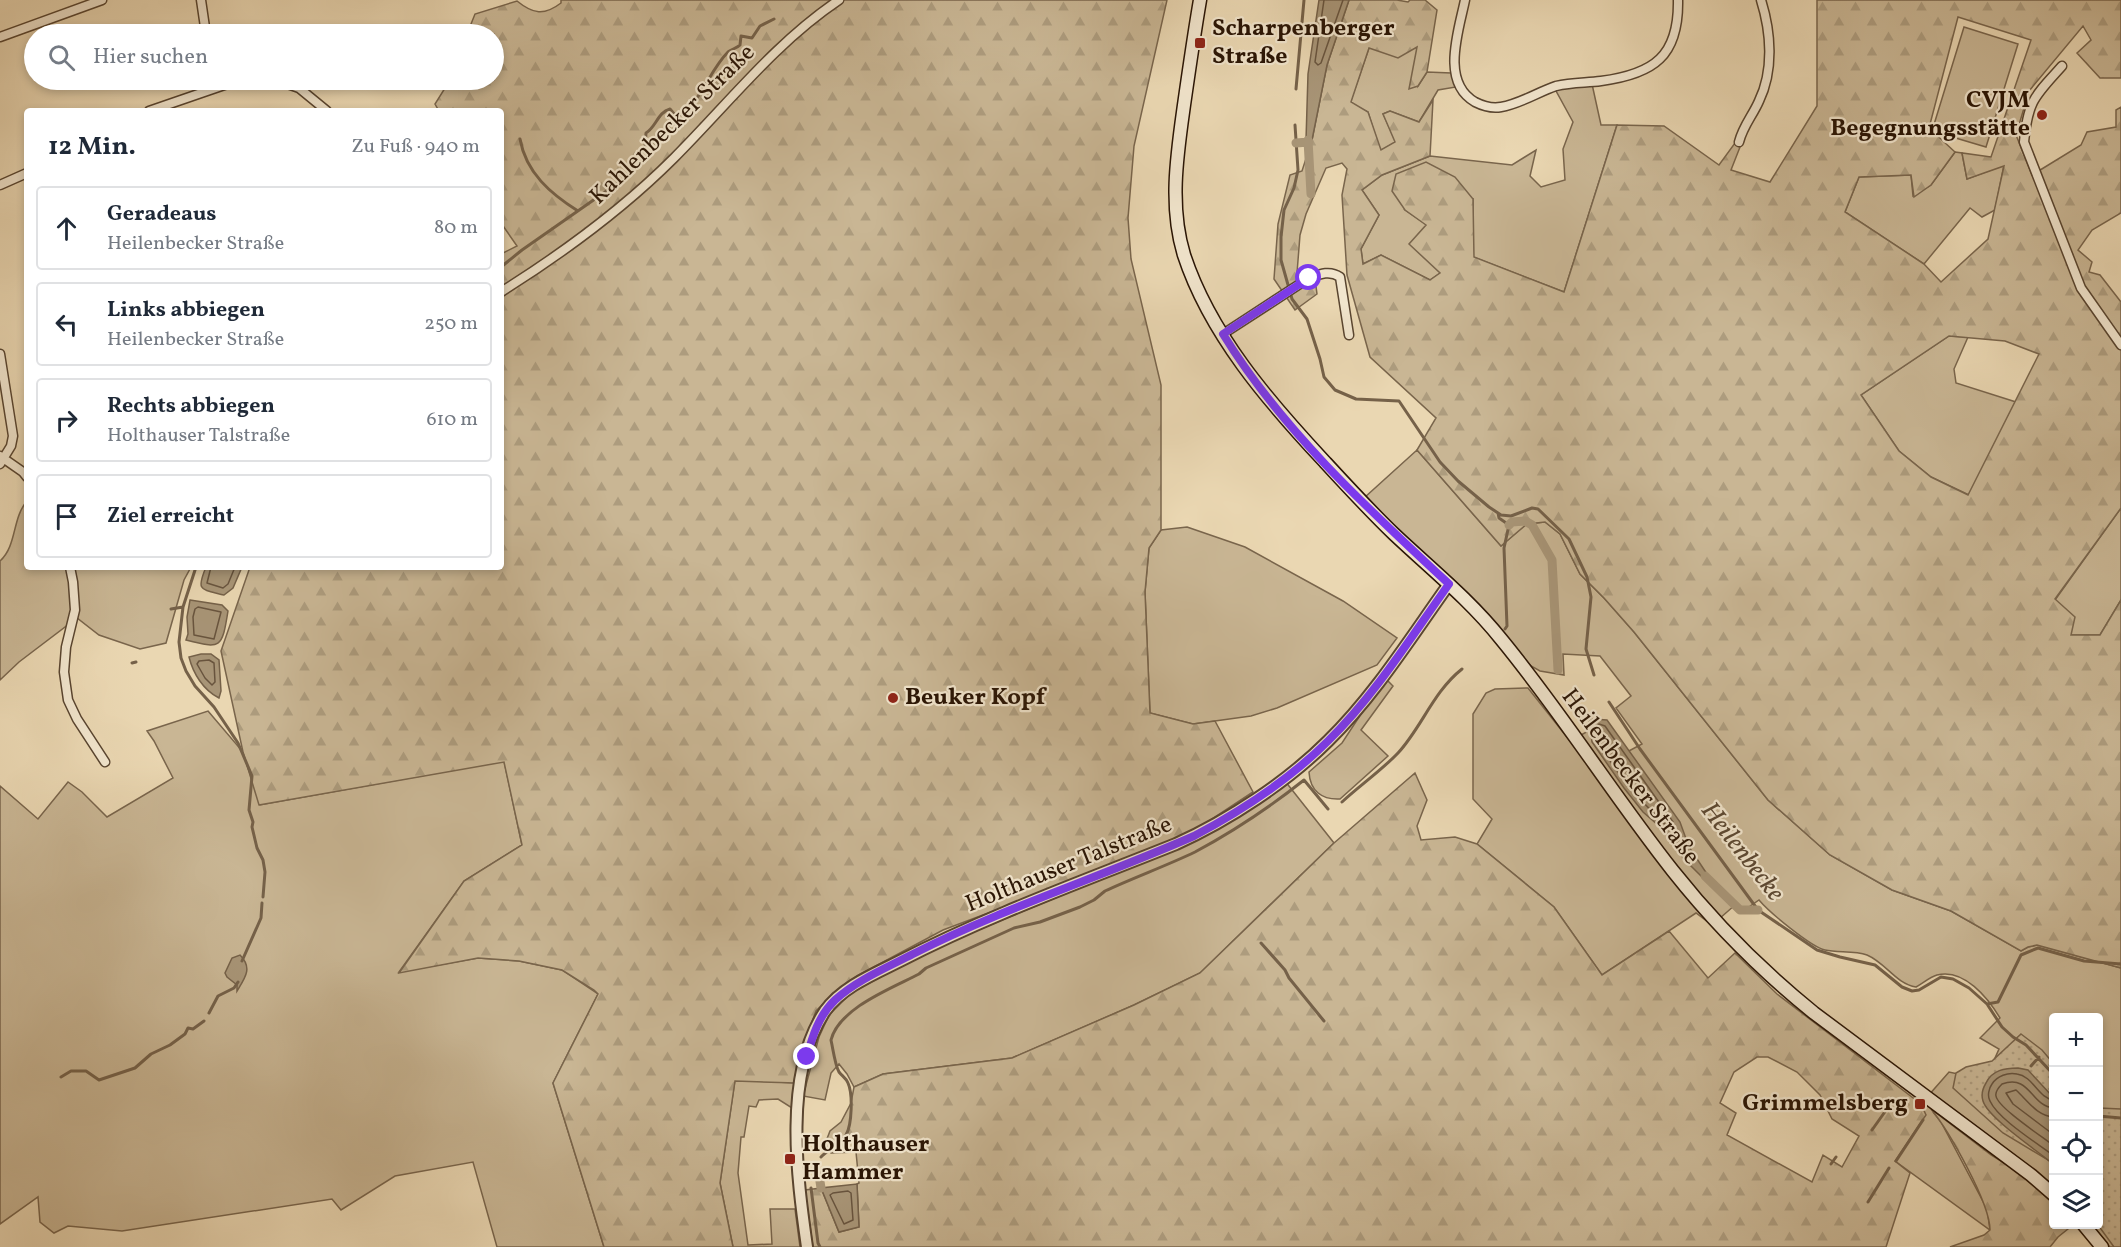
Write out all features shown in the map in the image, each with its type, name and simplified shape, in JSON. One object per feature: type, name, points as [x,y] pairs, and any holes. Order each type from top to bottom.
[{"type":"main road","name":"Heilenbecker Straße","points":[[1200,0],[1180,133],[1175,184],[1179,236],[1201,296],[1223,334],[1255,381],[1300,435],[1368,509],[1449,584],[1500,638],[1673,870],[1738,945],[1814,1013],[2049,1191]]},
{"type":"main road","points":[[2088,1229],[2102,1247]]},
{"type":"street","points":[[36,24],[102,0]]},
{"type":"street","points":[[201,0],[205,24]]},
{"type":"street","name":"Kahlenbecker Straße","points":[[504,290],[584,238],[623,205],[674,159],[789,39],[839,0]]},
{"type":"street","points":[[1465,0],[1455,53],[1456,75],[1461,88],[1470,99],[1484,107],[1499,108],[1556,86],[1579,81],[1621,78],[1647,70],[1658,62],[1674,36],[1678,0]]},
{"type":"street","points":[[1739,142],[1742,130],[1760,100],[1768,71],[1770,43],[1761,0]]},
{"type":"street","points":[[0,37],[24,28]]},
{"type":"street","points":[[2062,66],[2034,97],[2026,116],[2024,142],[2081,288],[2121,345]]},
{"type":"street","points":[[156,108],[199,90]]},
{"type":"street","points":[[301,90],[323,108]]},
{"type":"street","points":[[0,184],[24,174]]},
{"type":"street","points":[[1223,334],[1309,278],[1334,273],[1340,277],[1349,335]]},
{"type":"street","points":[[0,354],[13,436],[11,446],[2,460],[24,472]]},
{"type":"street","points":[[71,570],[75,610],[64,672],[68,700],[77,719],[105,762]]},
{"type":"street","name":"Holthauser Talstraße","points":[[807,1247],[797,1168],[798,1106],[810,1044],[822,1017],[832,1003],[862,981],[940,941],[1176,844],[1208,829],[1238,810],[1294,770],[1336,733],[1375,686],[1449,584]]},
{"type":"green space","points":[[561,0],[1167,0],[1134,146],[1128,218],[1131,259],[1161,385],[1161,530],[1149,548],[1145,592],[1150,713],[1193,724],[1215,721],[1253,792],[1206,823],[1153,851],[943,930],[857,976],[836,991],[816,1011],[801,1051],[796,1083],[735,1081],[720,1183],[733,1247],[604,1247],[553,1083],[598,994],[594,990],[562,970],[519,961],[478,958],[399,973],[464,881],[522,845],[504,762],[259,805],[243,752],[221,651],[249,570],[504,570],[504,252],[517,246],[504,227],[504,108],[437,108],[435,104],[444,90],[504,90],[504,24],[471,24],[475,14],[517,1],[528,9],[539,12],[549,10],[561,3]]},
{"type":"green space","points":[[1349,0],[1408,2],[1425,0],[1437,10],[1427,72],[1418,86],[1409,89],[1417,47],[1398,58],[1369,48],[1351,102],[1368,112],[1381,150],[1395,142],[1383,114],[1390,111],[1419,122],[1433,100],[1430,156],[1382,175],[1362,190],[1379,215],[1361,249],[1363,264],[1381,255],[1430,280],[1440,273],[1409,244],[1426,225],[1405,210],[1392,191],[1396,174],[1426,162],[1455,177],[1473,199],[1474,257],[1564,292],[1617,125],[1664,126],[1719,165],[1735,143],[1740,147],[1731,170],[1770,182],[1817,106],[1817,0],[2121,0],[2121,78],[2100,78],[2077,53],[2091,40],[2083,26],[2029,91],[2016,135],[2032,175],[2081,145],[2087,132],[2116,127],[2116,110],[2121,107],[2121,213],[2092,230],[2078,250],[2092,262],[2089,272],[2100,275],[2121,302],[2121,508],[2055,599],[2075,617],[2071,635],[2100,635],[2121,600],[2121,968],[2037,945],[2021,951],[1951,911],[1892,890],[1830,855],[1768,800],[1634,632],[1580,574],[1560,534],[1545,522],[1527,524],[1501,546],[1417,450],[1436,418],[1370,357],[1347,275],[1342,195],[1347,169],[1342,163],[1326,168],[1306,214],[1300,235],[1297,273],[1315,279],[1317,294],[1295,310],[1274,279],[1278,224],[1290,175],[1302,171],[1312,140],[1327,65]],"holes":[[[1958,17],[2031,40],[1991,157],[1962,153],[1967,179],[2004,166],[1988,239],[1941,282],[1924,264],[1845,212],[1859,177],[1911,175],[1914,197],[1931,185],[1955,152],[1929,128]],[[1949,336],[2005,341],[2039,354],[1968,495],[1931,477],[1899,451],[1861,395]]]},
{"type":"green space","points":[[1964,27],[2018,44],[1986,147],[1932,131]]},
{"type":"green space","points":[[1417,46],[1418,86],[1427,72],[1451,73],[1456,87],[1438,90],[1419,122],[1390,111],[1383,114],[1396,142],[1380,151],[1368,112],[1350,103],[1369,48]]},
{"type":"green space","points":[[1592,84],[1601,125],[1617,125],[1564,292],[1473,257],[1473,199],[1405,210],[1427,225],[1440,273],[1430,280],[1381,255],[1363,264],[1361,249],[1379,215],[1362,190],[1382,175],[1430,156],[1512,165],[1536,150],[1530,176],[1541,187],[1565,180],[1563,149],[1573,122],[1555,89]]},
{"type":"green space","points":[[1955,152],[1962,153],[1967,179],[2004,165],[1995,210],[1982,217],[1970,208],[1924,264],[1845,212],[1859,177],[1911,175],[1913,196],[1931,185]]},
{"type":"green space","points":[[1949,336],[1968,337],[1954,369],[1956,383],[2016,402],[1969,495],[1931,477],[1899,451],[1861,395]]},
{"type":"green space","points":[[1417,450],[1501,546],[1526,524],[1545,522],[1560,534],[1580,574],[1634,632],[1768,800],[1830,855],[1892,890],[1951,911],[2021,951],[2037,945],[2121,968],[2121,1247],[2110,1247],[2094,1229],[2103,1229],[2103,1013],[2049,1013],[2049,1105],[2030,1145],[2049,1161],[2049,1197],[2030,1179],[1991,1155],[1933,1112],[1941,1122],[1987,1209],[1990,1230],[1895,1161],[1925,1115],[1921,1104],[1949,1072],[1958,1074],[1990,1069],[1999,1049],[1980,1038],[2000,1018],[1982,994],[1966,980],[1947,974],[1934,976],[1916,987],[1909,985],[1867,955],[1825,950],[1810,943],[1759,900],[1746,909],[1735,905],[1712,925],[1696,913],[1602,975],[1554,907],[1477,844],[1492,819],[1473,799],[1473,714],[1486,693],[1495,689],[1528,688],[1570,741],[1603,723],[1627,752],[1642,744],[1616,708],[1631,696],[1600,656],[1563,654],[1564,675],[1540,671],[1531,666],[1479,609],[1364,498]]},
{"type":"green space","points":[[24,505],[24,570],[189,570],[184,580],[166,643],[140,649],[99,635],[77,618],[19,662],[0,680],[0,561],[9,548]]},
{"type":"green space","points":[[2121,508],[2121,600],[2100,635],[2071,635],[2055,600]]},
{"type":"green space","points":[[1187,527],[1245,547],[1343,601],[1397,638],[1377,665],[1277,708],[1251,716],[1193,724],[1150,713],[1145,592],[1149,548],[1161,530]]},
{"type":"green space","points":[[1387,680],[1393,686],[1361,730],[1388,756],[1340,799],[1323,796],[1312,784],[1309,772],[1342,743]]},
{"type":"green space","points":[[208,711],[243,752],[260,805],[504,761],[522,845],[464,881],[399,972],[478,958],[519,961],[562,970],[598,994],[553,1083],[604,1247],[497,1247],[473,1162],[395,1176],[341,1210],[332,1199],[122,1231],[68,1226],[54,1233],[40,1222],[38,1197],[0,1224],[0,786],[38,819],[68,782],[82,792],[107,817],[173,778],[147,731]]},
{"type":"green space","points":[[1415,773],[1427,800],[1417,826],[1421,840],[1455,837],[1477,844],[1554,907],[1602,975],[1669,931],[1708,978],[1735,953],[1777,994],[1921,1104],[1926,1115],[1895,1161],[1910,1173],[1886,1247],[813,1247],[805,1190],[821,1188],[839,1232],[859,1227],[856,1152],[831,1153],[825,1144],[830,1131],[841,1122],[851,1103],[854,1087],[883,1074],[1012,1058],[1134,1005],[1200,973],[1334,843]],"holes":[[[1757,1057],[1768,1057],[1797,1072],[1820,1095],[1832,1119],[1859,1136],[1842,1167],[1823,1155],[1812,1182],[1727,1135],[1736,1113],[1720,1103],[1734,1072]]]},
{"type":"green space","points":[[1285,781],[1334,843],[1200,973],[1134,1005],[1012,1058],[883,1074],[854,1087],[839,1064],[831,1073],[825,1100],[803,1096],[819,1037],[829,1015],[851,993],[932,949],[1181,846]]},
{"type":"green space","points":[[2021,1034],[2049,1058],[2049,1161],[2003,1133],[1953,1088],[1956,1073],[1966,1067],[1992,1061]]},
{"type":"green space","points":[[735,1080],[796,1083],[792,1108],[778,1099],[759,1100],[756,1107],[749,1106],[744,1137],[741,1137],[738,1173],[748,1245],[772,1244],[770,1209],[795,1209],[800,1247],[733,1247],[720,1183]]},
{"type":"green space","points":[[2103,1108],[2121,1109],[2121,1247],[2114,1247],[2101,1229],[2103,1229]]},
{"type":"green space","points":[[1931,1109],[1991,1155],[2030,1179],[2049,1197],[2049,1229],[2068,1229],[2050,1247],[1950,1247],[1984,1235],[1990,1230],[1976,1186],[1948,1133]]},
{"type":"water","points":[[1319,0],[1349,0],[1327,65],[1312,140],[1306,140],[1308,74]]},
{"type":"water","points":[[205,570],[241,570],[233,588],[224,595],[205,590],[202,588],[201,581]]},
{"type":"water","points":[[190,600],[222,605],[228,611],[224,633],[218,643],[206,645],[186,640]]},
{"type":"water","points":[[211,654],[219,660],[221,691],[219,698],[204,686],[193,669],[189,657]]},
{"type":"water","points":[[1592,719],[1607,720],[1680,822],[1689,847],[1707,874],[1703,878],[1683,858],[1674,839],[1643,812],[1624,788],[1592,742],[1589,722]]},
{"type":"water","points":[[240,955],[247,969],[237,991],[237,985],[225,973],[232,958]]},
{"type":"water","points":[[2004,1069],[2028,1070],[2049,1093],[2049,1161],[2003,1125],[1983,1101],[1983,1089],[1989,1079]]},
{"type":"water","points":[[857,1184],[859,1227],[839,1232],[821,1188]]},
{"type":"waterway","name":"Heilenbecke","points":[[1296,89],[1304,0]]},
{"type":"waterway","points":[[504,265],[625,178],[645,147],[646,133],[663,113],[670,109],[675,115],[680,115],[695,101],[721,60],[728,52],[740,45],[741,36],[752,38],[760,26],[774,19]]},
{"type":"waterway","name":"Heilenbecke","points":[[1295,125],[1298,170],[1294,188],[1284,210],[1281,260],[1292,299],[1307,319],[1324,377],[1335,390],[1356,399],[1399,401],[1440,462],[1458,481],[1489,507],[1501,515],[1511,516],[1532,508],[1538,509],[1569,539],[1587,577],[1591,597],[1586,649],[1594,675]]},
{"type":"waterway","points":[[520,139],[528,162],[541,181],[549,190],[578,211]]},
{"type":"waterway","points":[[1308,140],[1311,194]]},
{"type":"waterway","points":[[1296,143],[1309,142]]},
{"type":"waterway","points":[[1498,513],[1499,518],[1509,525],[1504,548],[1507,626],[1505,629]]},
{"type":"waterway","points":[[1509,525],[1512,522],[1525,521],[1532,525],[1552,560],[1558,670]]},
{"type":"waterway","points":[[195,570],[183,607],[179,642],[181,658],[195,686],[214,707],[238,743],[252,776],[249,810],[265,872],[263,897]]},
{"type":"waterway","points":[[171,609],[183,607]]},
{"type":"waterway","points":[[132,663],[136,662]]},
{"type":"waterway","points":[[1342,802],[1398,753],[1443,688],[1462,669]]},
{"type":"waterway","name":"Heilenbecke","points":[[1609,702],[1640,749],[1758,910],[1817,950],[1875,965],[1902,987],[1912,991],[1919,990],[1941,977],[1953,979],[1969,988],[1987,1004],[2002,1027],[2026,1045],[2049,1070]]},
{"type":"waterway","points":[[821,1157],[844,1138],[851,1117],[850,1088],[839,1072],[831,1040],[844,1018],[868,1000],[919,974],[926,968],[1014,928],[1040,922],[1080,907],[1105,891],[1195,852],[1224,836],[1304,780],[1328,809]]},
{"type":"waterway","points":[[1705,876],[1740,910],[1758,910]]},
{"type":"waterway","points":[[242,961],[261,918],[262,903]]},
{"type":"waterway","points":[[1261,943],[1324,1021]]},
{"type":"waterway","points":[[1987,1004],[1998,1002],[2021,955],[2038,948],[2084,961],[2121,964]]},
{"type":"waterway","points":[[209,1013],[218,996],[234,988],[238,982]]},
{"type":"waterway","points":[[61,1077],[71,1071],[86,1071],[99,1080],[135,1068],[151,1054],[170,1045],[185,1034],[188,1028],[193,1029],[204,1021]]},
{"type":"waterway","points":[[2031,1066],[2039,1057]]},
{"type":"waterway","points":[[1872,1130],[1894,1099]]},
{"type":"waterway","name":"Heilenbecke","points":[[2103,1116],[2121,1118]]},
{"type":"waterway","points":[[1896,1161],[1923,1120]]},
{"type":"waterway","points":[[1831,1164],[1836,1157]]},
{"type":"waterway","points":[[1868,1202],[1889,1168]]},
{"type":"waterway","points":[[819,1175],[821,1188]]},
{"type":"waterway","points":[[811,1188],[820,1247]]},
{"type":"place","name":"Scharpenberger Straße","points":[[1200,43]]},
{"type":"place","name":"CVJM Begegnungsstätte","points":[[2042,115]]},
{"type":"place","name":"Beuker Kopf","points":[[893,698]]},
{"type":"place","name":"Grimmelsberg","points":[[1920,1104]]},
{"type":"place","name":"Holthauser Hammer","points":[[790,1159]]},
{"type":"route","points":[[807,1057],[815,1031],[826,1011],[850,988],[862,981],[951,936],[1194,836],[1226,818],[1267,790],[1311,756],[1344,724],[1449,584],[1368,509],[1300,435],[1255,381],[1223,334],[1309,278]]}]
